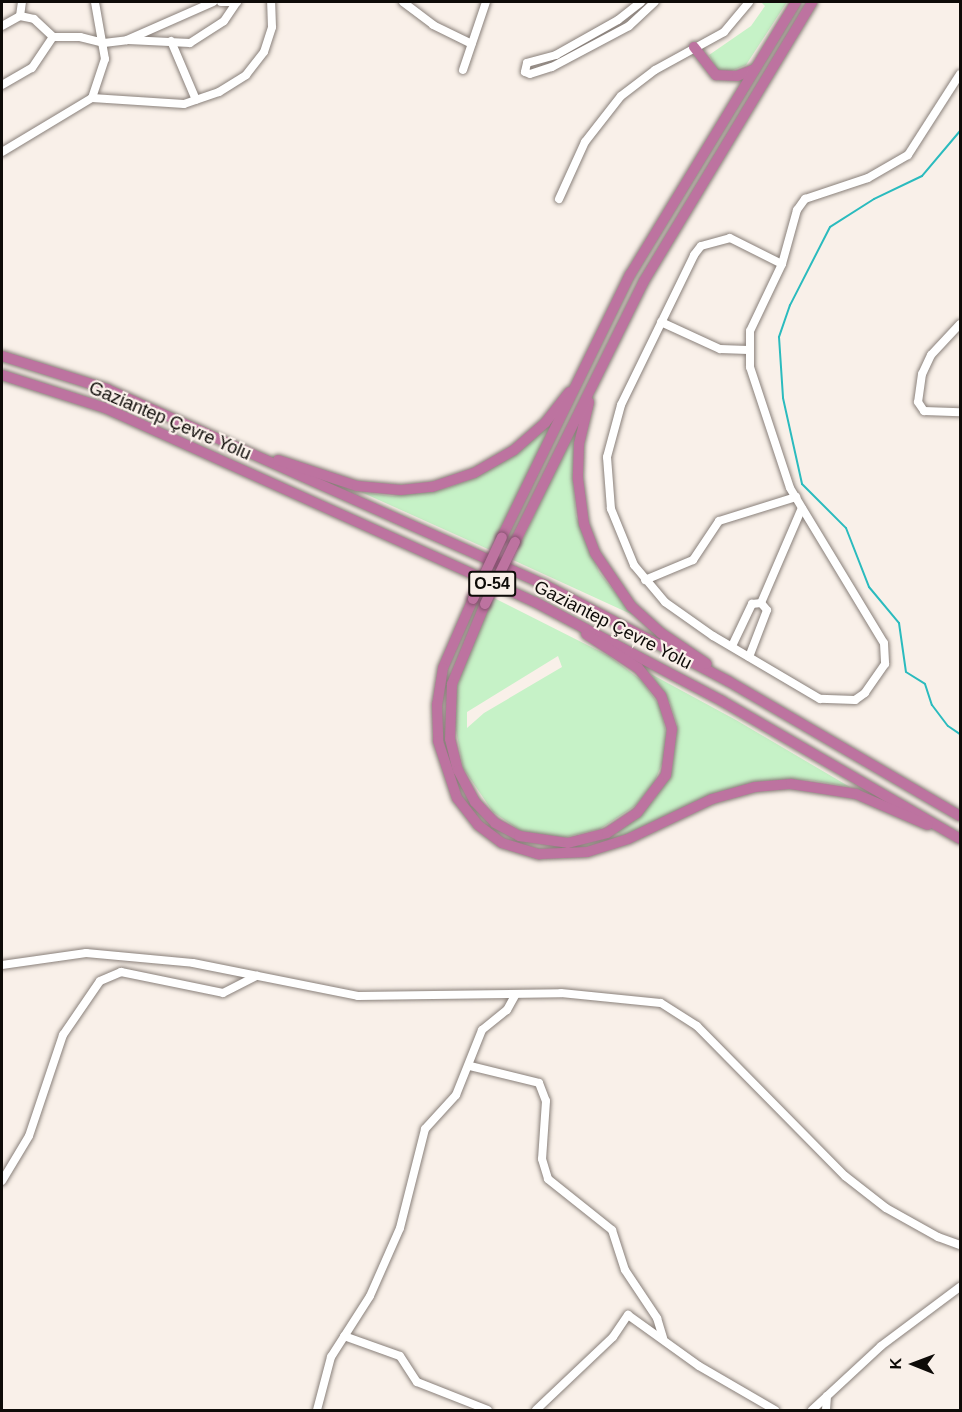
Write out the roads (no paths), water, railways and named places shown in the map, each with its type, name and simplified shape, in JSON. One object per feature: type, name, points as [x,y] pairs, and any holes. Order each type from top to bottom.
[{"type":"highway","points":[[796,2],[657,227],[502,537],[443,668],[437,704],[438,741],[457,798],[478,825],[502,843],[539,855],[587,852],[628,839],[712,799],[755,787],[791,784],[856,794],[912,821],[940,828]]},
{"type":"highway","points":[[535,602],[638,668],[662,696],[672,729],[666,775],[648,801],[622,824],[581,841],[543,842],[506,830],[475,802],[458,770],[450,738],[452,684],[485,604],[617,334],[667,240],[812,2]]},
{"type":"highway","points":[[694,47],[716,75],[737,76],[755,69]]},
{"type":"highway","points":[[256,455],[379,489],[401,490],[453,481],[495,462],[545,423],[567,396],[604,329]]},
{"type":"highway","points":[[617,334],[588,405],[579,444],[579,492],[584,524],[606,574],[631,606],[661,633],[728,681]]},
{"type":"highway","name":"Gaziantep Çevre Yolu","points":[[2,356],[107,389],[556,590],[728,681],[960,816]]},
{"type":"highway","name":"Gaziantep Çevre Yolu","points":[[2,375],[105,408],[535,602],[722,701],[960,839]]},
{"type":"street","points":[[20,16],[21,2]]},
{"type":"street","points":[[92,98],[105,59],[95,2]]},
{"type":"street","points":[[127,40],[213,2]]},
{"type":"street","points":[[221,2],[237,2]]},
{"type":"street","points":[[2,26],[20,16],[34,19],[53,37],[80,37],[104,43],[127,40],[190,43],[212,32],[237,2]]},
{"type":"street","points":[[2,152],[92,98],[184,104],[219,92],[246,75],[258,59],[272,27],[271,2]]},
{"type":"street","points":[[403,2],[433,25],[472,44]]},
{"type":"street","points":[[463,70],[486,2]]},
{"type":"street","points":[[640,2],[618,20],[556,55],[526,64],[525,72],[530,75],[552,67],[619,31],[641,18],[655,2]]},
{"type":"street","points":[[559,199],[585,142],[609,110],[637,82],[694,47],[724,32],[749,2]]},
{"type":"street","points":[[2,85],[23,75],[42,59],[53,37]]},
{"type":"street","points":[[171,41],[196,100]]},
{"type":"street","points":[[782,264],[730,238],[709,242],[694,255],[621,405],[607,457],[606,482],[612,509],[627,552],[645,580],[665,602],[819,699],[843,702],[865,693],[885,664],[884,643],[783,474],[747,350],[750,331],[782,264],[797,210],[805,199],[868,178],[908,155],[960,74]]},
{"type":"street","points":[[661,322],[720,349],[747,350]]},
{"type":"street","points":[[960,324],[931,356],[922,374],[918,402],[924,411],[960,412]]},
{"type":"street","points":[[645,580],[693,560],[719,521],[795,497]]},
{"type":"street","points":[[761,603],[802,508]]},
{"type":"street","points":[[732,646],[752,604],[761,603]]},
{"type":"street","points":[[749,657],[767,610],[761,603]]},
{"type":"street","points":[[2,965],[86,953],[193,963],[358,996],[516,994],[633,998],[662,1004],[682,1015],[845,1176],[886,1208],[938,1237],[960,1245]]},
{"type":"street","points":[[2,1181],[29,1136],[63,1035],[100,981],[121,972],[224,993],[257,976]]},
{"type":"street","points":[[317,1410],[331,1357],[370,1296],[400,1228],[425,1129],[456,1095],[470,1066],[482,1030],[507,1010],[516,994]]},
{"type":"street","points":[[470,1066],[540,1083],[546,1101],[542,1159],[548,1179],[612,1230],[625,1270],[657,1318],[663,1338]]},
{"type":"street","points":[[812,1410],[881,1346],[960,1287]]},
{"type":"street","points":[[536,1410],[613,1337],[628,1316],[663,1338],[699,1366],[775,1410]]},
{"type":"street","points":[[344,1336],[400,1356],[417,1382],[488,1410]]},
{"type":"street","points":[[826,1410],[827,1396]]},
{"type":"waterway","points":[[960,131],[922,176],[874,199],[830,227],[790,305],[779,337],[783,398],[802,484],[846,528],[869,587],[899,623],[906,672],[925,684],[932,705],[948,726],[960,734]]}]
